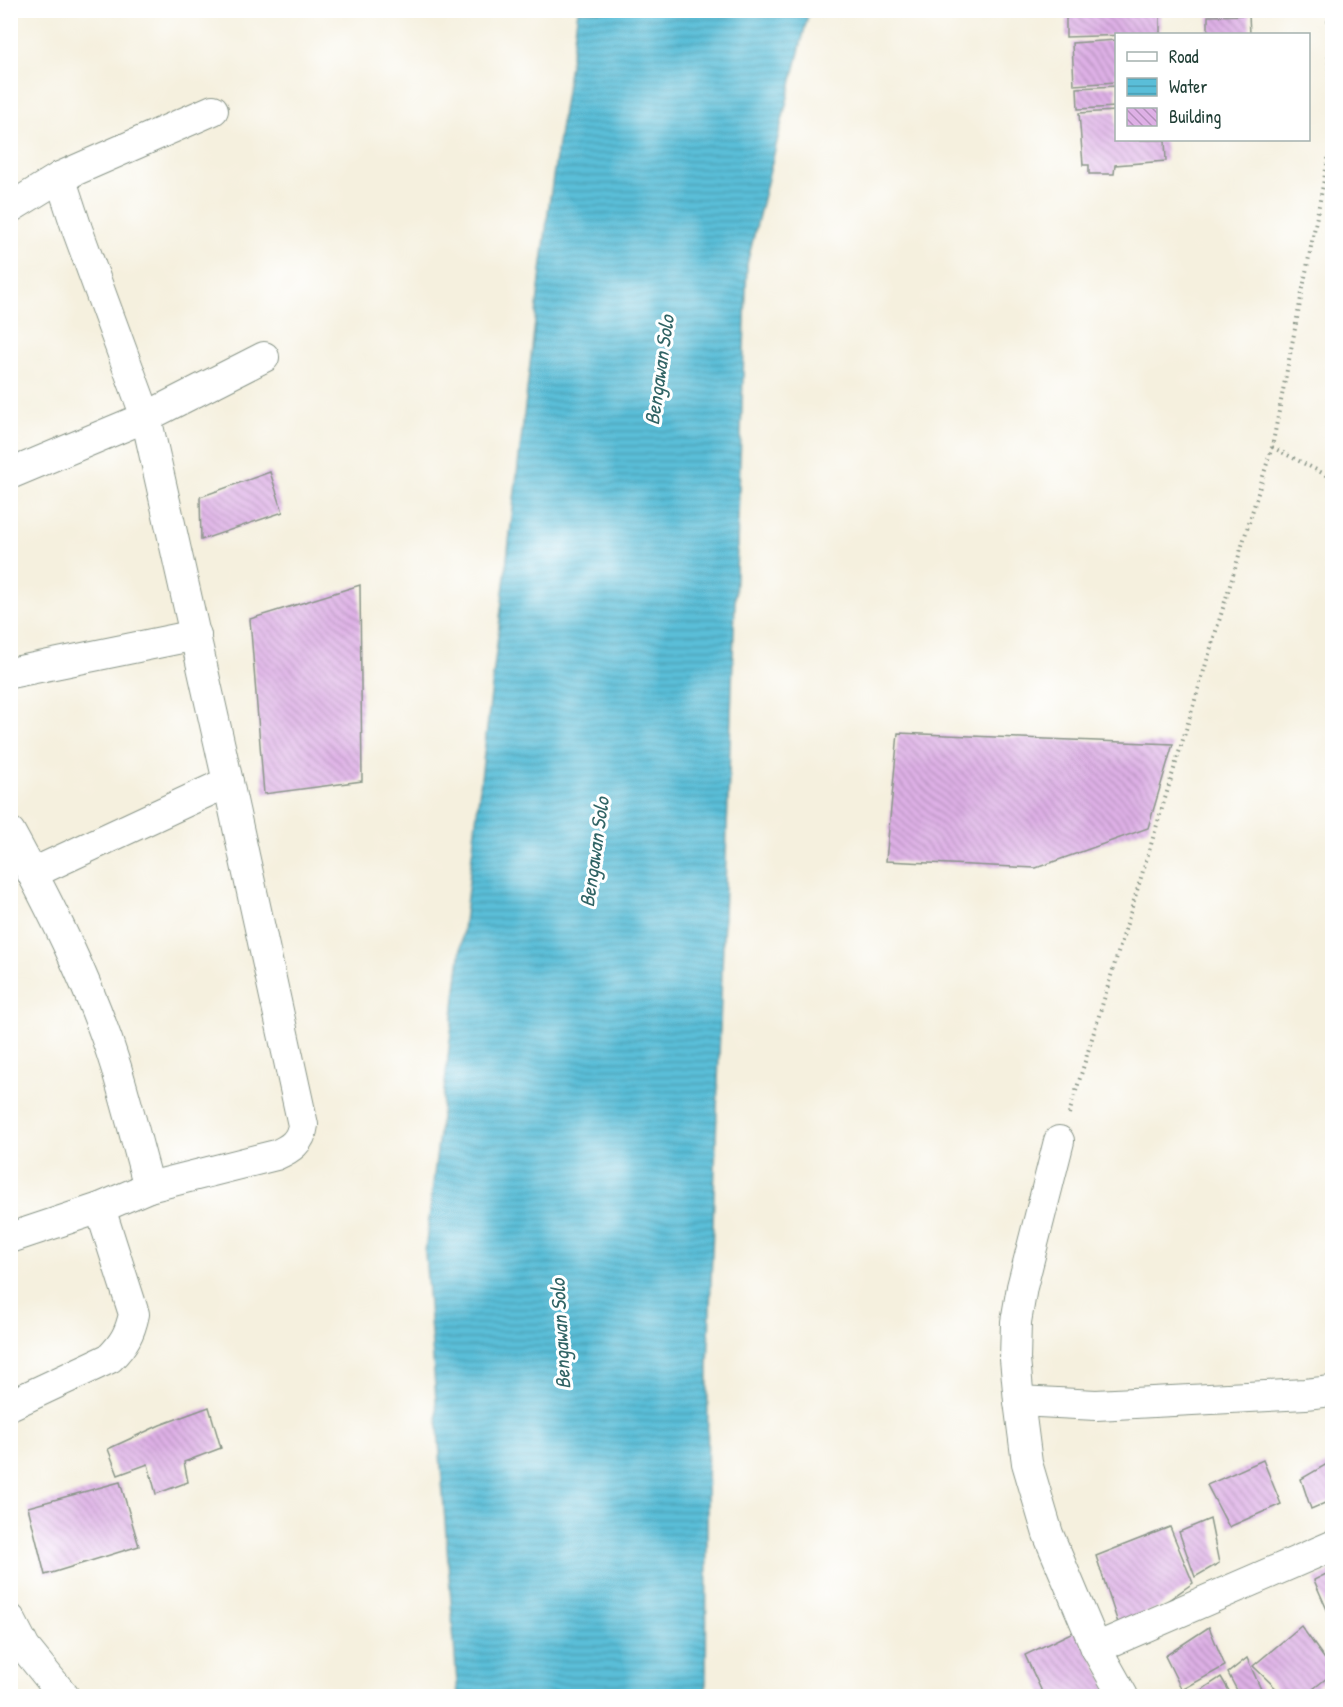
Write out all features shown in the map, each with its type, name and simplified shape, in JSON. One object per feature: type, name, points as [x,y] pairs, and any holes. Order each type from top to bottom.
[{"type":"street","points":[[10,208],[60,177],[213,110]]},
{"type":"street","points":[[10,1238],[100,1208],[148,1187],[276,1155],[295,1145],[303,1125],[146,417],[77,230],[60,177]]},
{"type":"street","points":[[10,474],[146,417],[264,357]]},
{"type":"street","points":[[10,674],[196,635]]},
{"type":"street","points":[[33,873],[228,782]]},
{"type":"street","points":[[10,832],[33,873],[82,977],[115,1066],[148,1187]]},
{"type":"street","points":[[1059,1141],[1022,1287],[1016,1322],[1015,1359],[1019,1401],[1027,1463],[1048,1534],[1096,1648],[1124,1696]]},
{"type":"street","points":[[10,1405],[110,1358],[123,1345],[131,1331],[134,1314],[100,1208]]},
{"type":"street","points":[[1019,1401],[1096,1405],[1332,1391]]},
{"type":"street","points":[[1096,1648],[1332,1546]]},
{"type":"street","points":[[10,1619],[25,1648],[57,1690]]},
{"type":"path","points":[[1059,1141],[1272,447],[1330,149],[1328,10]]},
{"type":"path","points":[[1272,447],[1332,478]]},
{"type":"water","name":"Bengawan Solo","points":[[578,11],[809,11],[747,264],[708,1366],[706,1696],[458,1696],[425,1252],[549,204]]},
{"type":"building","points":[[1066,10],[1160,10],[1160,33],[1115,33],[1115,35],[1066,37]]},
{"type":"building","points":[[1249,15],[1250,33],[1208,33],[1208,16]]},
{"type":"building","points":[[1115,40],[1115,82],[1074,85],[1072,43]]},
{"type":"building","points":[[1115,86],[1115,107],[1078,109],[1077,88]]},
{"type":"building","points":[[1115,111],[1115,141],[1165,141],[1166,161],[1115,165],[1114,174],[1089,174],[1089,165],[1083,165],[1079,113]]},
{"type":"building","points":[[270,472],[283,512],[201,540],[200,497]]},
{"type":"building","points":[[360,585],[362,781],[264,794],[250,619]]},
{"type":"building","points":[[898,733],[1173,744],[1148,828],[1036,868],[886,861]]},
{"type":"building","points":[[209,1407],[221,1448],[184,1462],[188,1482],[156,1494],[148,1464],[118,1475],[108,1449],[160,1425]]},
{"type":"building","points":[[1263,1460],[1281,1504],[1229,1527],[1207,1485]]},
{"type":"building","points":[[1332,1461],[1332,1500],[1311,1509],[1301,1479]]},
{"type":"building","points":[[120,1482],[139,1546],[45,1575],[28,1507]]},
{"type":"building","points":[[1210,1519],[1219,1563],[1195,1577],[1179,1532]]},
{"type":"building","points":[[1170,1527],[1193,1583],[1154,1610],[1118,1623],[1096,1556]]},
{"type":"building","points":[[1332,1571],[1332,1621],[1314,1580]]},
{"type":"building","points":[[1301,1626],[1332,1669],[1332,1674],[1304,1696],[1284,1696],[1253,1666]]},
{"type":"building","points":[[1209,1627],[1225,1666],[1182,1690],[1165,1656]]},
{"type":"building","points":[[1077,1630],[1108,1688],[1094,1696],[1044,1696],[1025,1655]]},
{"type":"building","points":[[1247,1658],[1264,1696],[1240,1696],[1228,1673]]},
{"type":"building","points":[[1221,1677],[1232,1696],[1192,1696]]}]
